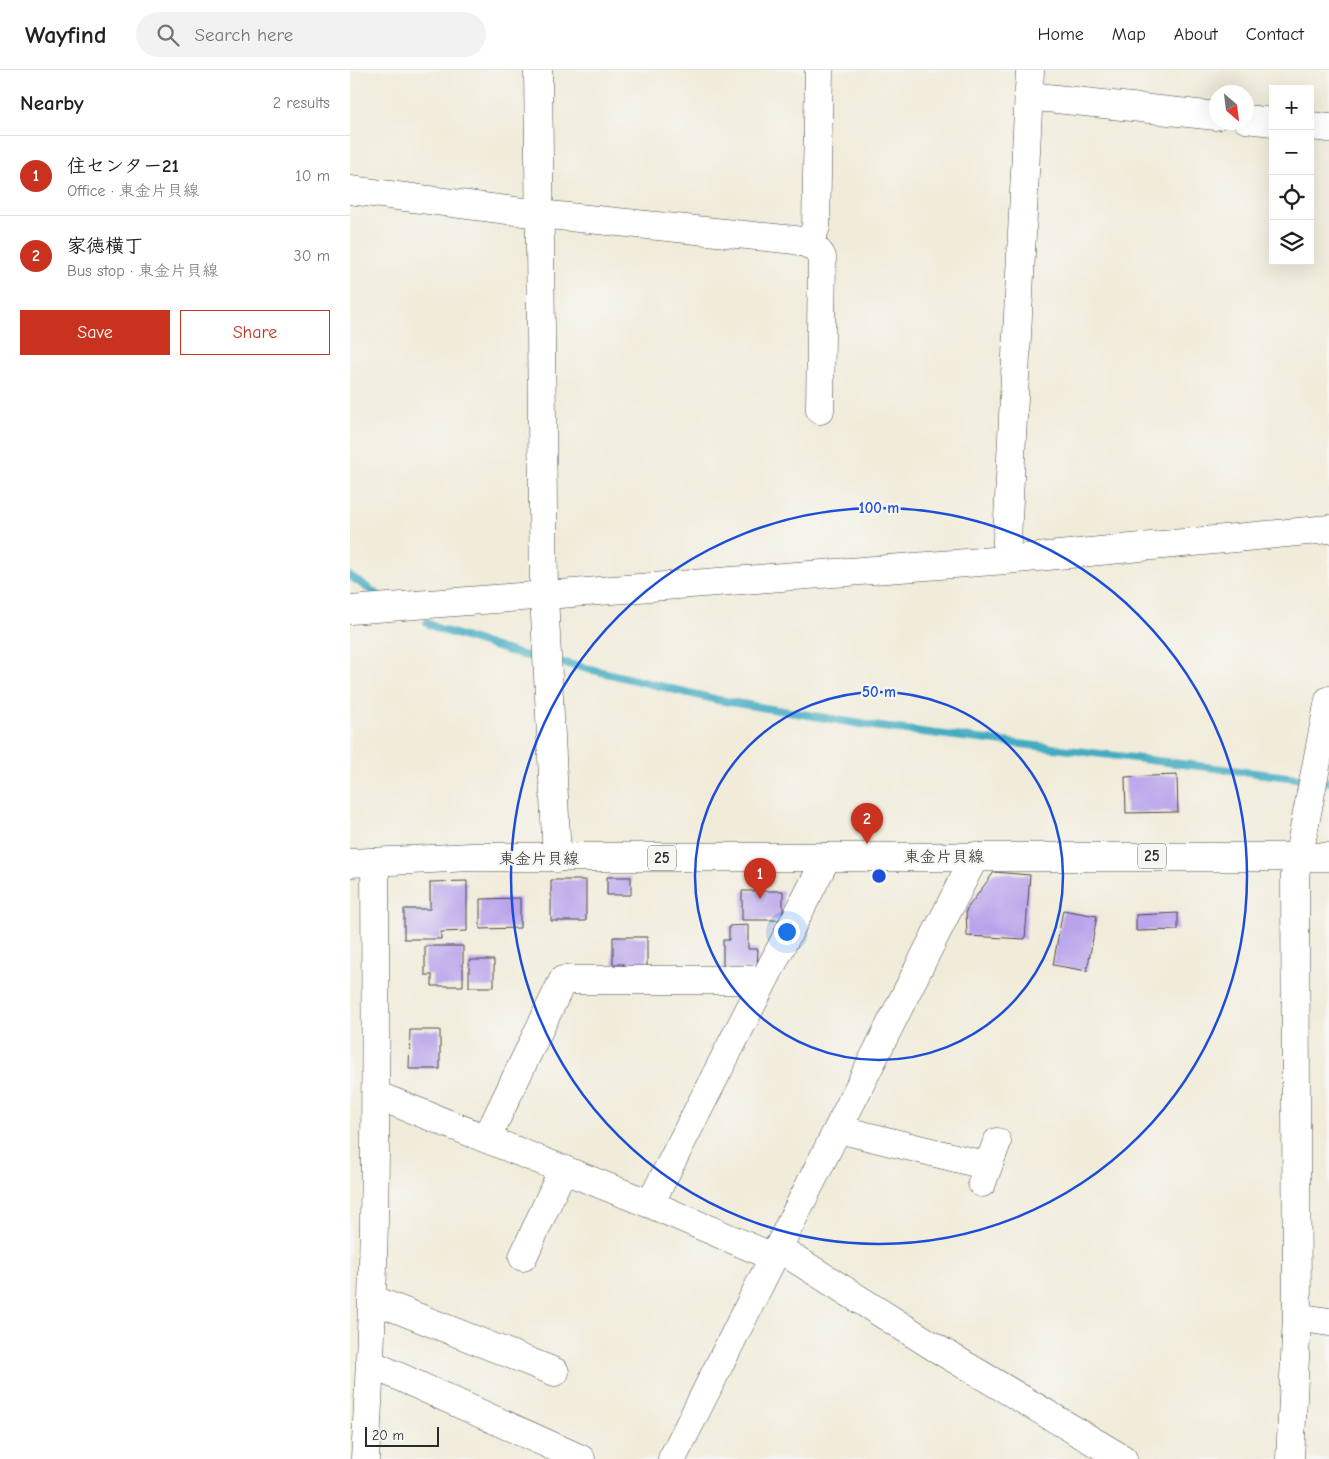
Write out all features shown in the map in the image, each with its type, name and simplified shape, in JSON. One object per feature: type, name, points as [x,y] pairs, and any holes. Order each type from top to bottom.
[{"type":"street","points":[[538,70],[544,595],[557,858]]},
{"type":"street","points":[[808,244],[816,227],[819,70]]},
{"type":"street","points":[[1006,560],[1029,83],[1209,115]]},
{"type":"street","points":[[1254,120],[1269,122]]},
{"type":"street","points":[[1314,126],[1329,128]]},
{"type":"street","points":[[350,190],[539,214],[795,240],[808,244],[817,249],[822,258],[820,410]]},
{"type":"street","points":[[350,610],[1006,560],[1329,529]]},
{"type":"street","points":[[1290,1459],[1297,1317],[1294,876],[1329,700]]},
{"type":"street","points":[[672,1459],[975,856]]},
{"type":"street","name":"東金片貝線","points":[[362,863],[471,857],[1329,857]]},
{"type":"street","points":[[650,1204],[827,857]]},
{"type":"street","points":[[362,863],[376,1095],[372,1300],[364,1356],[365,1459]]},
{"type":"street","points":[[487,1138],[563,980],[763,980]]},
{"type":"street","points":[[376,1095],[776,1252],[1123,1459]]},
{"type":"street","points":[[838,1129],[989,1164]]},
{"type":"street","points":[[523,1257],[563,1169]]},
{"type":"street","points":[[372,1300],[555,1372]]},
{"type":"street","points":[[1297,1317],[1329,1322]]},
{"type":"street","points":[[364,1356],[581,1459]]},
{"type":"building","points":[[1177,775],[1178,812],[1126,813],[1125,777]]},
{"type":"building","points":[[994,872],[1030,875],[1025,939],[967,936],[966,910]]},
{"type":"building","points":[[607,877],[631,877],[631,895],[607,895]]},
{"type":"building","points":[[551,880],[586,880],[586,921],[551,921]]},
{"type":"building","points":[[467,881],[467,931],[441,932],[441,939],[404,939],[404,909],[430,909],[430,882]]},
{"type":"building","points":[[742,891],[783,891],[783,920],[742,920]]},
{"type":"building","points":[[520,898],[520,928],[480,929],[480,899]]},
{"type":"building","points":[[1063,910],[1097,916],[1087,971],[1053,965]]},
{"type":"building","points":[[1178,913],[1178,930],[1136,931],[1136,915]]},
{"type":"building","points":[[748,925],[748,949],[758,949],[757,970],[723,970],[723,940],[729,940],[729,926]]},
{"type":"building","points":[[613,937],[647,937],[647,967],[623,967],[624,964],[613,964]]},
{"type":"building","points":[[425,946],[463,946],[463,986],[432,986],[432,975],[425,975]]},
{"type":"building","points":[[469,960],[494,960],[494,987],[469,987]]},
{"type":"building","points":[[410,1030],[440,1030],[440,1069],[409,1069]]},
{"type":"waterway","points":[[350,576],[381,597]]},
{"type":"waterway","points":[[427,623],[439,629],[522,655],[540,658]]},
{"type":"waterway","points":[[564,663],[718,700],[873,726],[1329,782]]},
{"type":"place","name":"家徳横丁","points":[[867,844]]},
{"type":"place","name":"住センター21","points":[[760,899]]}]
